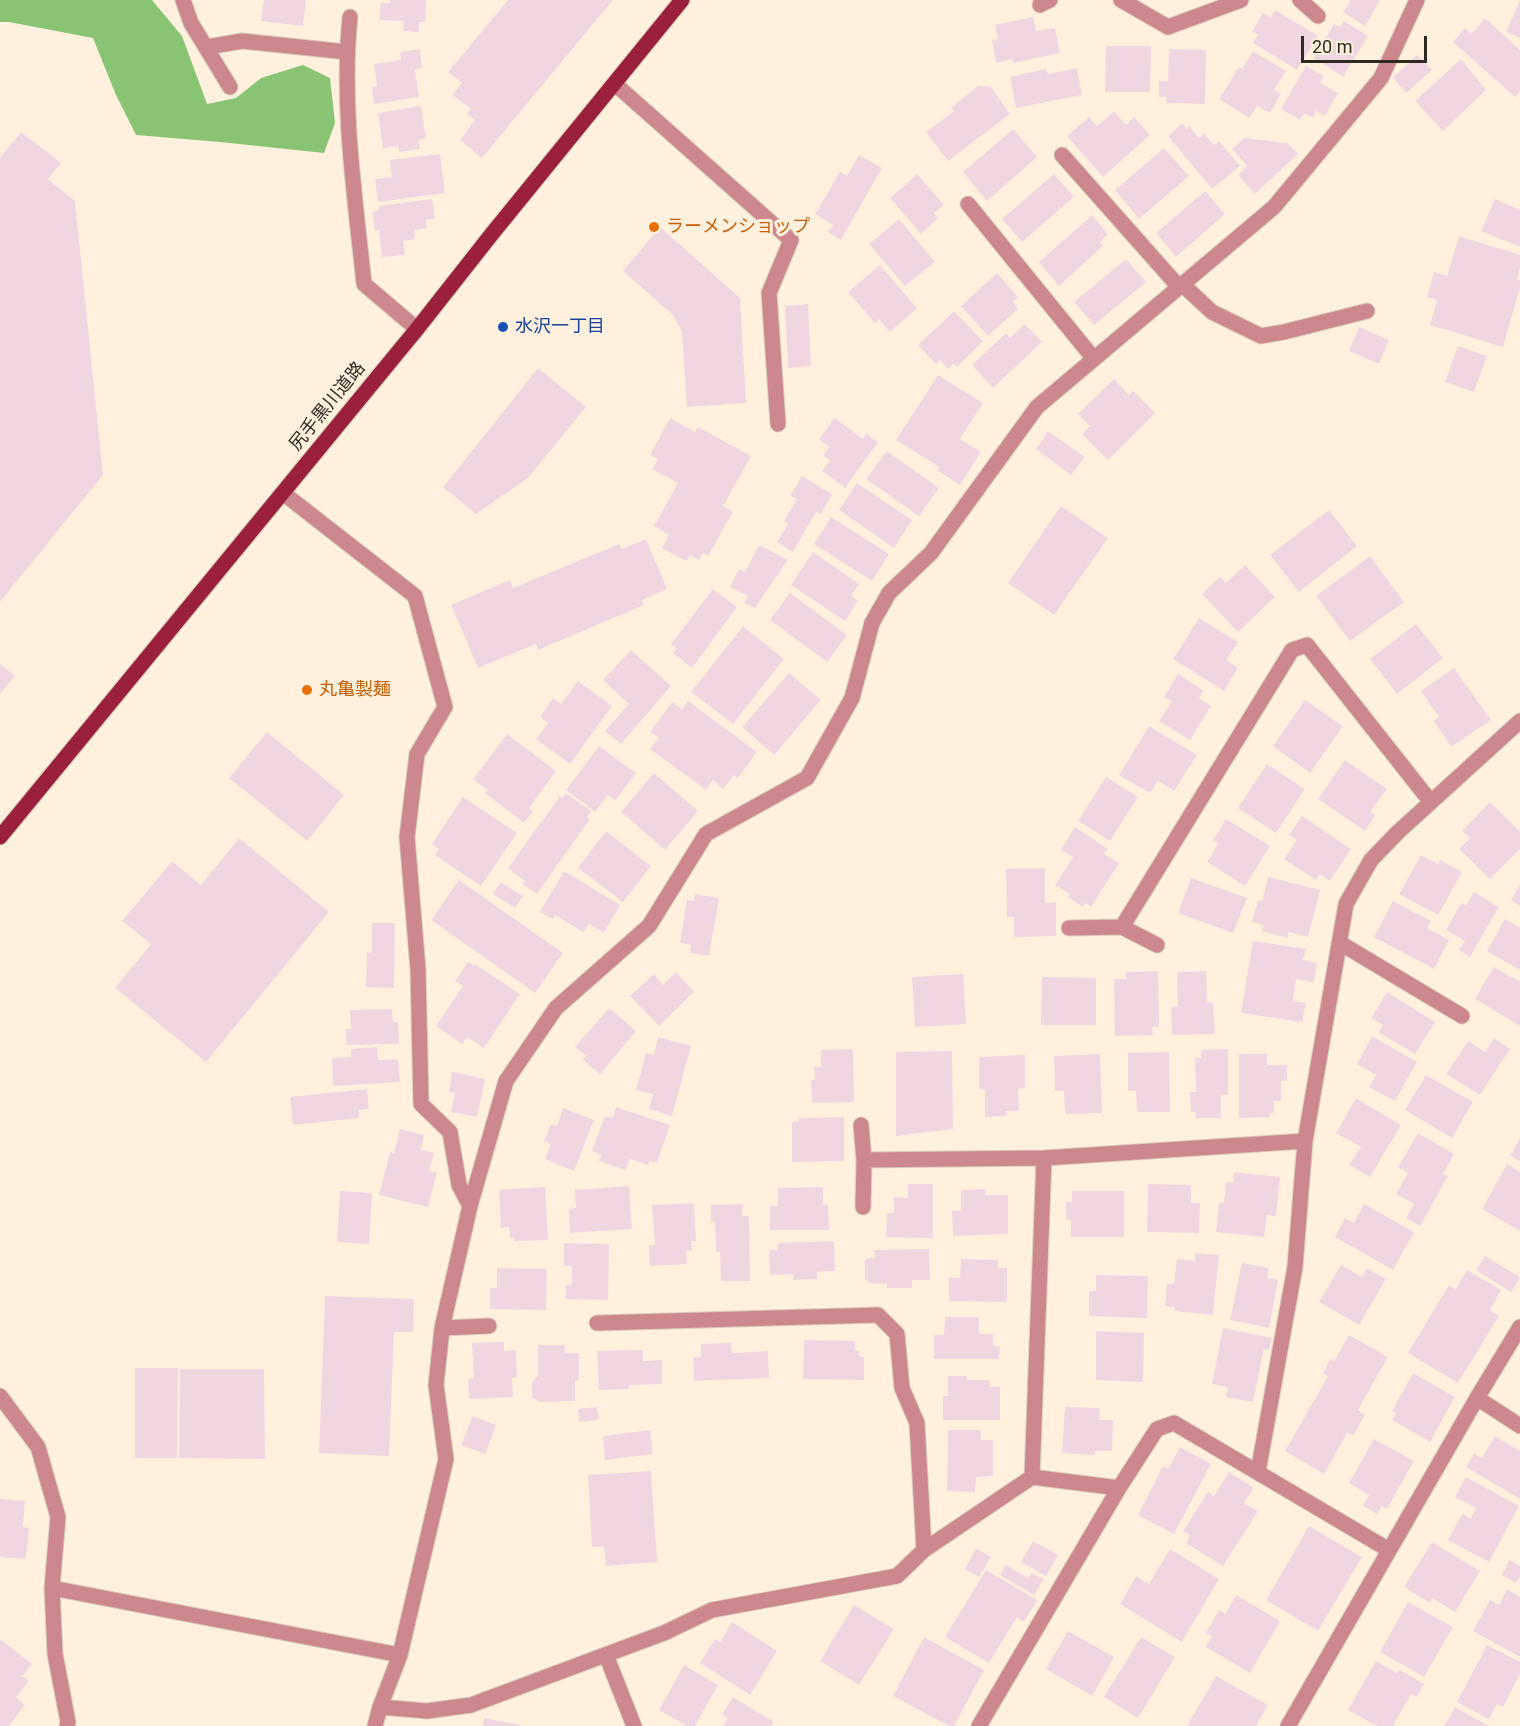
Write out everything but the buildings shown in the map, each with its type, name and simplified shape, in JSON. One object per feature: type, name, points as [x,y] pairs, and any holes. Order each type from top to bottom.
[{"type":"main road","name":"尻手黒川道路","points":[[0,837],[417,330],[498,226],[682,0]]},
{"type":"street","points":[[183,0],[191,23],[230,87]]},
{"type":"street","points":[[1122,0],[1168,27],[1241,0]]},
{"type":"street","points":[[1300,0],[1318,16]]},
{"type":"street","points":[[375,1726],[400,1655],[446,1459],[436,1385],[442,1328],[470,1206],[506,1081],[556,1008],[648,926],[706,834],[807,778],[852,698],[872,623],[890,593],[932,553],[1037,407],[1274,207],[1382,78],[1418,0]]},
{"type":"street","points":[[350,17],[347,52],[350,148],[364,284],[417,330]]},
{"type":"street","points":[[207,47],[242,41],[347,52]]},
{"type":"street","points":[[615,84],[791,240],[769,293],[778,424]]},
{"type":"street","points":[[1062,155],[1181,286],[1212,312],[1261,336],[1367,311]]},
{"type":"street","points":[[968,204],[1094,358]]},
{"type":"street","points":[[283,493],[415,596],[445,707],[417,754],[407,837],[418,969],[421,1104],[450,1132],[459,1185],[470,1206]]},
{"type":"street","points":[[1122,927],[1292,650],[1308,645],[1430,801]]},
{"type":"street","points":[[1258,1472],[1295,1267],[1305,1141],[1346,904],[1371,860],[1430,801],[1520,721]]},
{"type":"street","points":[[1069,928],[1122,927],[1157,945]]},
{"type":"street","points":[[1340,943],[1462,1016]]},
{"type":"street","points":[[861,1125],[864,1160],[863,1207]]},
{"type":"street","points":[[864,1160],[1044,1158],[1305,1141]]},
{"type":"street","points":[[1032,1477],[1044,1158]]},
{"type":"street","points":[[597,1323],[878,1315],[897,1334],[902,1388],[917,1423],[924,1550]]},
{"type":"street","points":[[442,1328],[489,1326]]},
{"type":"street","points":[[1288,1726],[1520,1327]]},
{"type":"street","points":[[0,1396],[38,1447],[58,1517],[52,1588],[55,1654],[67,1726]]},
{"type":"street","points":[[1477,1398],[1520,1426]]},
{"type":"street","points":[[979,1726],[1119,1488],[1157,1429],[1174,1423],[1389,1550]]},
{"type":"street","points":[[380,1707],[427,1711],[471,1705],[664,1633],[712,1610],[897,1576],[924,1550],[1032,1477],[1119,1488]]},
{"type":"street","points":[[52,1588],[400,1655]]},
{"type":"street","points":[[606,1655],[634,1726]]},
{"type":"green space","points":[[0,0],[152,0],[182,36],[207,104],[236,98],[261,78],[303,65],[330,78],[335,123],[324,153],[136,135],[116,95],[93,38],[0,22]]},
{"type":"place","name":"ラーメンショップ","points":[[654,227]]},
{"type":"place","name":"水沢一丁目","points":[[503,327]]},
{"type":"place","name":"丸亀製麺","points":[[307,690]]}]
